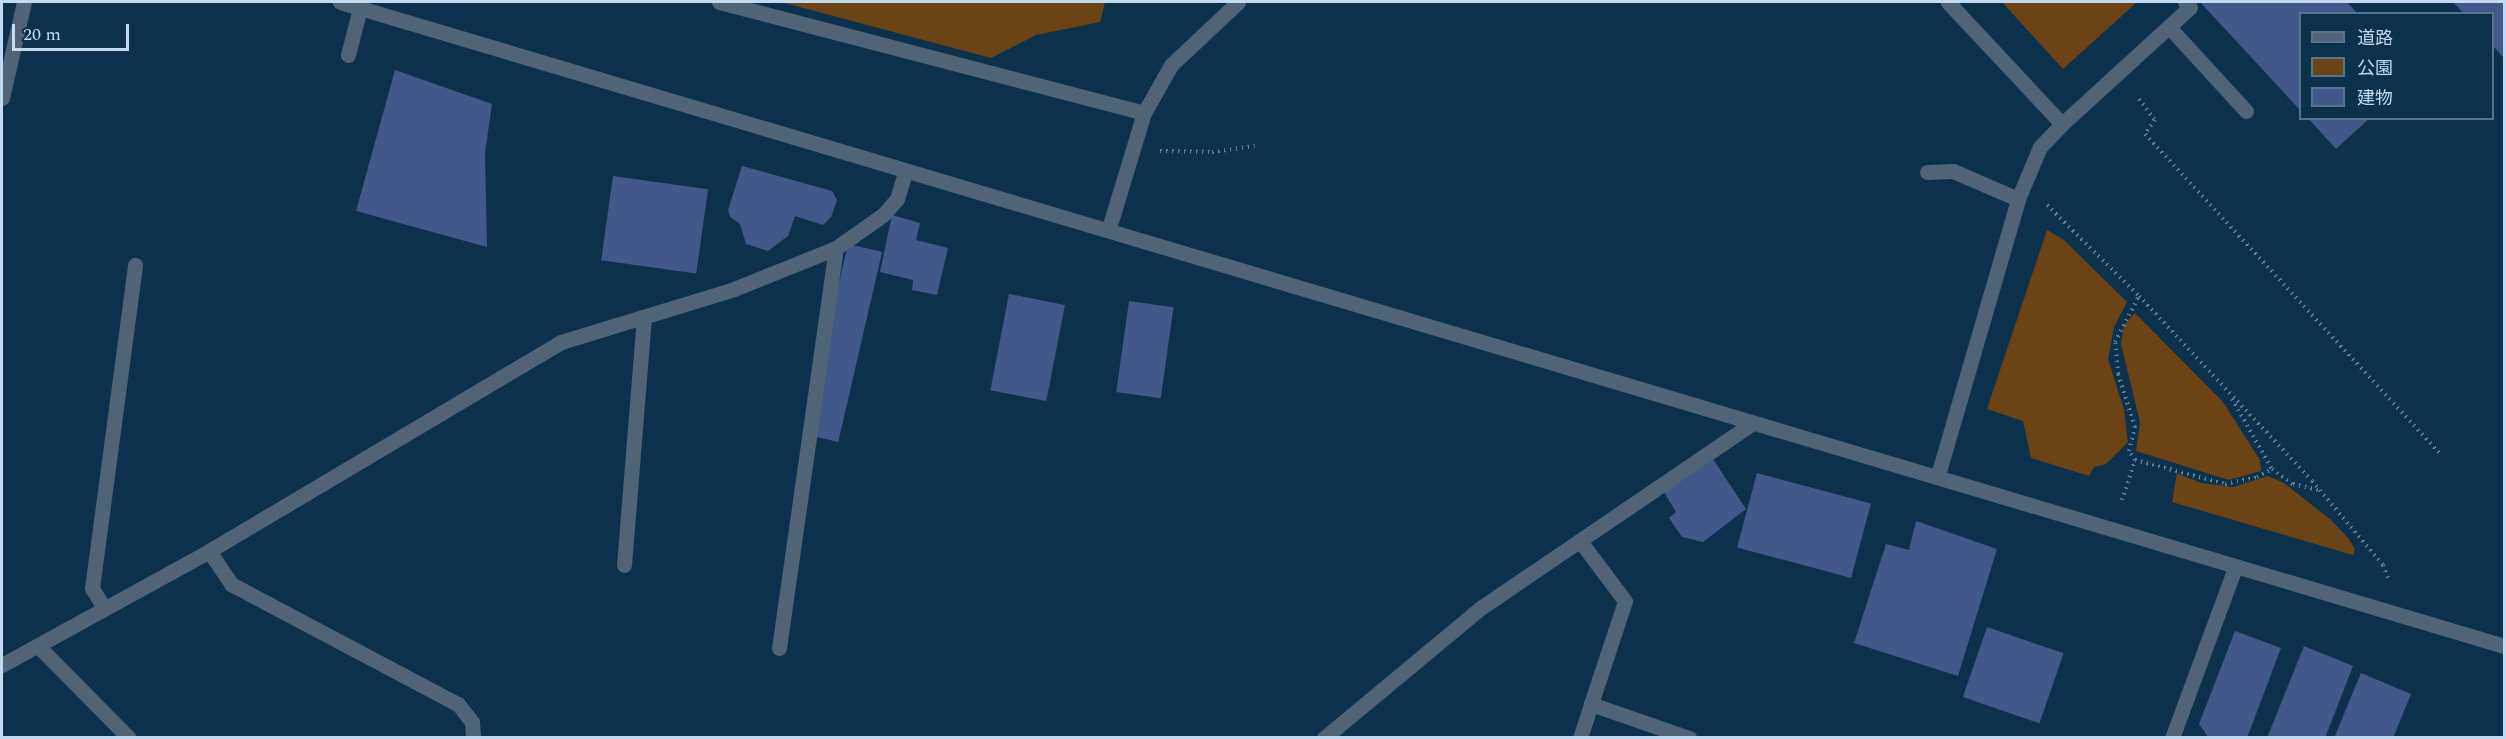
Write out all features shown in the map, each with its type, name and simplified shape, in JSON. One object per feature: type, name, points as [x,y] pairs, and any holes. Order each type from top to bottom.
[{"type":"street","points":[[2,98],[24,2]]},
{"type":"street","points":[[340,2],[905,172],[1109,228],[1751,424],[1938,475],[2235,568],[2505,646]]},
{"type":"street","points":[[718,2],[737,4],[1144,113]]},
{"type":"street","points":[[1109,228],[1144,113],[1172,65],[1238,2]]},
{"type":"street","points":[[1948,2],[2062,124]]},
{"type":"street","points":[[1938,475],[2018,199],[2040,147],[2062,124],[2190,7],[2186,2]]},
{"type":"street","points":[[348,55],[360,8]]},
{"type":"street","points":[[2169,27],[2246,111]]},
{"type":"street","points":[[1927,172],[1953,171],[2018,199]]},
{"type":"street","points":[[2,665],[210,551],[561,342],[734,289],[836,248],[883,215],[897,199],[905,172]]},
{"type":"street","points":[[779,648],[836,248]]},
{"type":"street","points":[[104,608],[92,588],[135,265]]},
{"type":"street","points":[[624,565],[644,317]]},
{"type":"street","points":[[1324,738],[1482,608],[1751,424]]},
{"type":"street","points":[[1580,541],[1625,601],[1580,738]]},
{"type":"street","points":[[210,551],[231,584],[458,704],[472,722],[473,738]]},
{"type":"street","points":[[2176,736],[2235,568]]},
{"type":"street","points":[[38,646],[129,738]]},
{"type":"street","points":[[1591,704],[1689,738]]},
{"type":"path","points":[[2139,99],[2155,120],[2145,134],[2439,453]]},
{"type":"path","points":[[1134,146],[1173,153],[1255,146]]},
{"type":"path","points":[[2025,184],[2139,296],[2320,490],[2384,565],[2388,578]]},
{"type":"path","points":[[2139,296],[2115,342],[2118,374],[2135,427],[2129,452],[2135,460],[2225,484],[2257,477],[2272,469]]},
{"type":"path","points":[[2231,395],[2246,428],[2272,469],[2293,484],[2320,490]]},
{"type":"path","points":[[2122,500],[2135,460]]},
{"type":"green space","points":[[781,2],[1105,2],[1100,22],[1036,35],[991,58]]},
{"type":"green space","points":[[2002,2],[2137,2],[2063,69]]},
{"type":"green space","points":[[2047,230],[2064,240],[2127,302],[2114,327],[2108,359],[2124,410],[2128,442],[2106,464],[2094,467],[2089,476],[2031,458],[2023,421],[1987,409]]},
{"type":"green space","points":[[2135,313],[2223,402],[2260,460],[2261,471],[2229,480],[2136,451],[2140,422],[2121,344],[2124,325]]},
{"type":"green space","points":[[2177,473],[2201,483],[2233,487],[2268,476],[2284,483],[2331,520],[2355,549],[2353,555],[2172,502]]},
{"type":"building","points":[[2200,2],[2347,2],[2356,12],[2299,12],[2299,109]]},
{"type":"building","points":[[2453,2],[2504,2],[2504,58],[2494,47],[2494,12],[2462,12]]},
{"type":"building","points":[[395,70],[492,104],[485,153],[487,247],[356,211]]},
{"type":"building","points":[[2310,120],[2368,120],[2336,149]]},
{"type":"building","points":[[742,166],[832,191],[837,200],[831,217],[823,225],[795,216],[788,236],[768,251],[746,244],[740,224],[730,217],[728,210]]},
{"type":"building","points":[[613,176],[708,189],[696,274],[601,260]]},
{"type":"building","points":[[892,215],[920,223],[916,240],[948,248],[937,295],[912,290],[913,280],[880,272]]},
{"type":"building","points":[[848,244],[882,252],[838,442],[804,434]]},
{"type":"building","points":[[1009,294],[1065,305],[1046,401],[990,390]]},
{"type":"building","points":[[1129,301],[1174,307],[1161,398],[1116,392]]},
{"type":"building","points":[[1711,456],[1746,509],[1703,542],[1682,537],[1669,518],[1676,512],[1662,489]]},
{"type":"building","points":[[1757,473],[1871,504],[1851,578],[1737,547]]},
{"type":"building","points":[[1916,521],[1997,549],[1958,676],[1854,643],[1886,544],[1909,550]]},
{"type":"building","points":[[1987,627],[2064,653],[2039,723],[1963,697]]},
{"type":"building","points":[[2235,631],[2281,648],[2247,738],[2209,738],[2199,724]]},
{"type":"building","points":[[2304,646],[2353,666],[2325,738],[2267,738]]},
{"type":"building","points":[[2361,673],[2411,694],[2393,738],[2334,738]]}]
